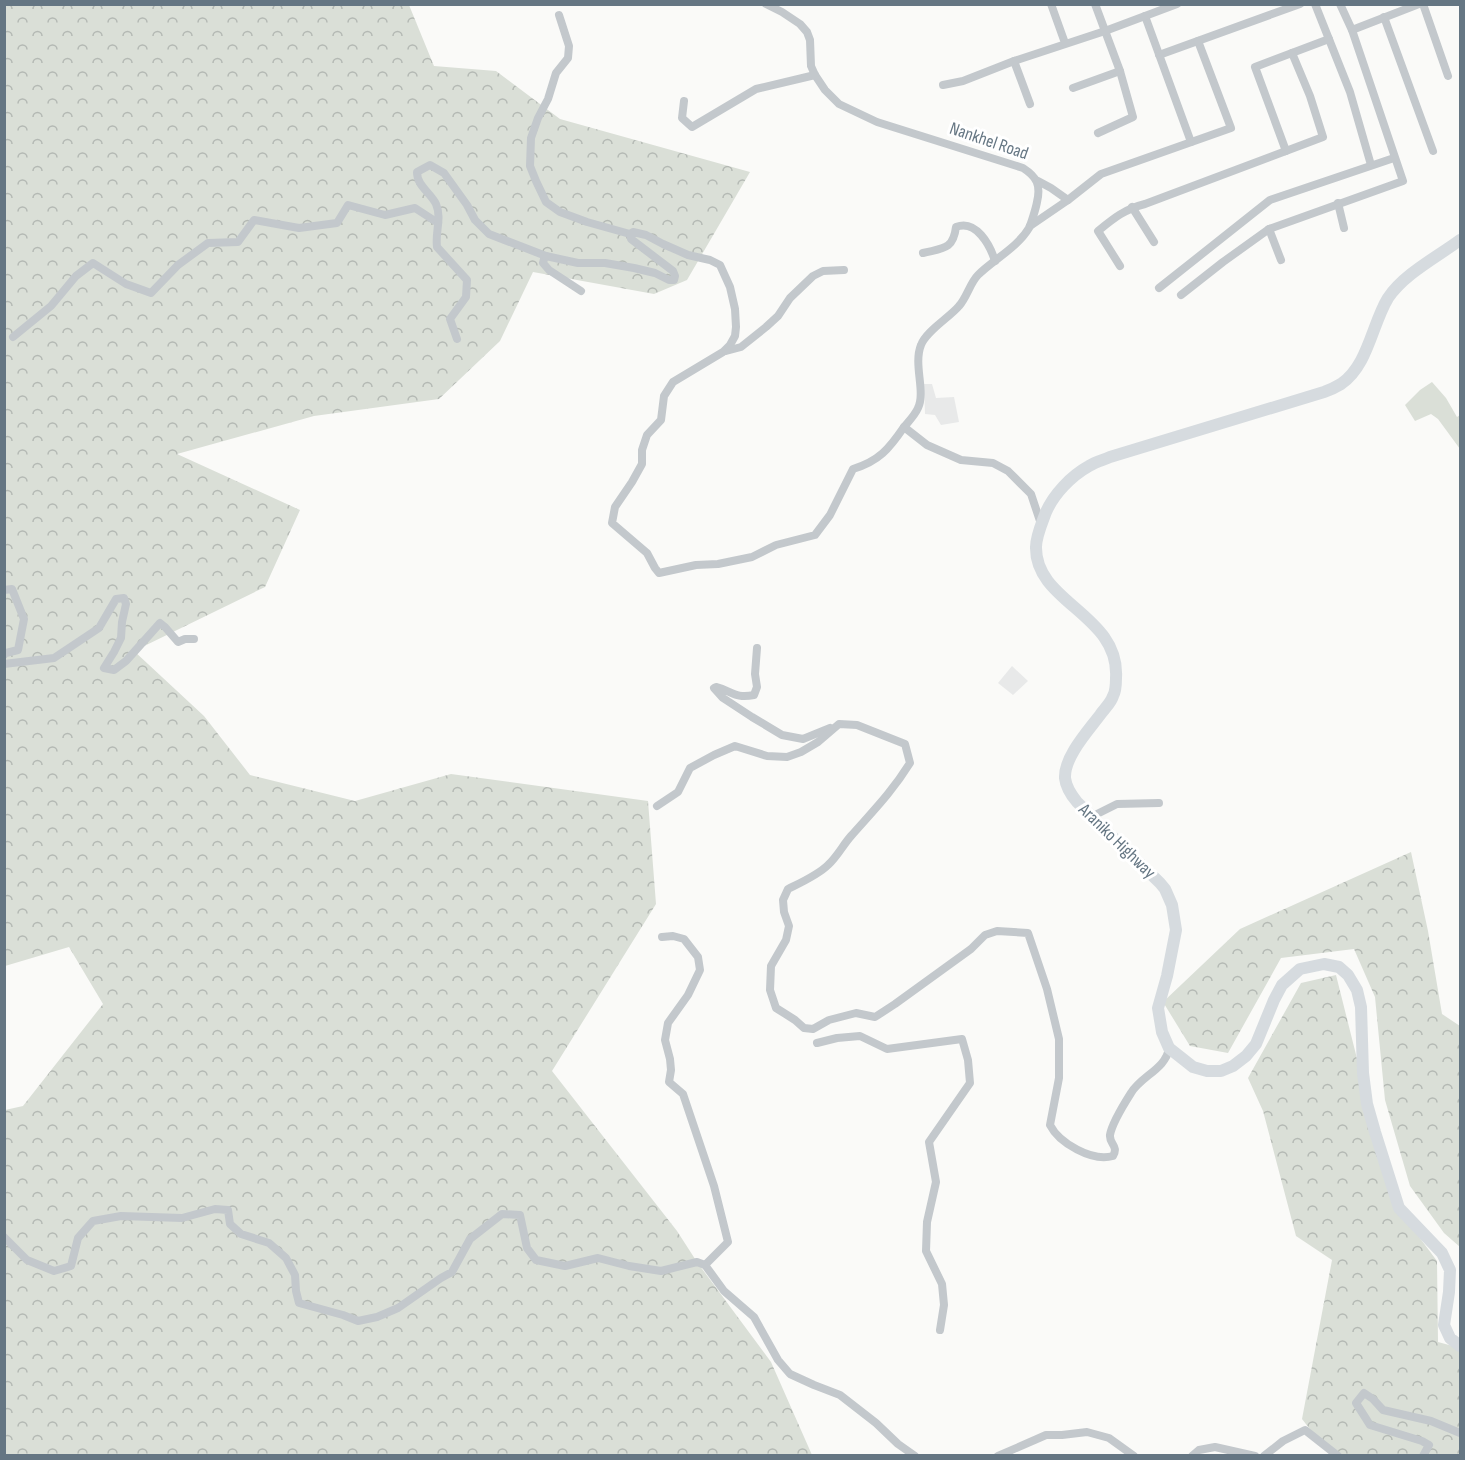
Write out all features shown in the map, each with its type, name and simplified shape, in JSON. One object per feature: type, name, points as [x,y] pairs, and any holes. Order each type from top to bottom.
[{"type":"highway","name":"Araniko Highway","points":[[1169,1048],[1162,1032],[1158,1008],[1176,930],[1172,905],[1160,883],[1077,802],[1065,778],[1070,758],[1078,744],[1114,696],[1116,662],[1100,630],[1048,583],[1041,571],[1035,545],[1041,524],[1057,494],[1076,474],[1091,464],[1324,392],[1342,383],[1353,372],[1364,353],[1387,300],[1399,285],[1461,240]]},
{"type":"highway","points":[[1169,1048],[1193,1067],[1207,1071],[1221,1071],[1233,1066],[1246,1056],[1256,1044],[1282,985],[1300,969],[1324,964],[1340,967],[1348,975],[1357,990],[1361,1007],[1367,1104],[1375,1132],[1399,1208],[1442,1253],[1450,1270],[1444,1325],[1450,1338],[1461,1347]]},
{"type":"street","name":"Nankhel Road","points":[[723,352],[672,382],[664,396],[661,420],[647,435],[642,450],[642,464],[615,507],[612,523],[647,553],[659,573],[752,557],[776,544],[815,535],[830,515],[852,469],[867,465],[887,450],[912,418],[921,399],[918,371],[921,343],[941,321],[959,306],[975,278],[1012,247],[1030,226],[1039,194],[1038,181],[1023,168],[877,122],[839,104],[825,90],[811,66],[810,40],[807,32],[800,24],[766,4]]},
{"type":"street","points":[[1051,4],[1065,43]]},
{"type":"street","points":[[1095,4],[1120,71],[1133,117],[1098,133]]},
{"type":"street","points":[[943,85],[963,81],[1177,4]]},
{"type":"street","points":[[1159,55],[1300,4]]},
{"type":"street","points":[[1315,4],[1350,92],[1371,165]]},
{"type":"street","points":[[1181,295],[1269,229],[1402,181],[1352,30],[1340,4]]},
{"type":"street","points":[[1352,30],[1421,4],[1448,76]]},
{"type":"street","points":[[559,15],[569,46],[568,58],[556,73],[548,99],[531,138],[530,166],[546,202],[560,212],[587,222],[630,234],[633,232],[646,235],[688,255],[710,260],[720,266],[730,287],[736,327],[735,336],[723,352]]},
{"type":"street","points":[[1145,16],[1191,142]]},
{"type":"street","points":[[1384,17],[1433,151]]},
{"type":"street","points":[[1286,152],[1255,67],[1329,39]]},
{"type":"street","points":[[1030,226],[1101,174],[1231,129],[1198,41]]},
{"type":"street","points":[[1120,266],[1098,231],[1118,215],[1132,207],[1323,137],[1310,96],[1292,53]]},
{"type":"street","points":[[1014,61],[1030,104]]},
{"type":"street","points":[[1073,88],[1120,71]]},
{"type":"street","points":[[684,101],[682,118],[692,127],[756,89],[815,75]]},
{"type":"street","points":[[1159,288],[1270,200],[1394,158]]},
{"type":"street","points":[[457,339],[450,320],[466,297],[467,280],[437,247],[440,216],[435,202],[417,180],[417,172],[430,165],[444,173],[475,220],[489,234],[546,256],[578,263],[604,263],[633,268],[674,280],[673,271],[632,239],[630,234]]},
{"type":"street","points":[[1038,181],[1068,200]]},
{"type":"street","points":[[1338,203],[1344,228]]},
{"type":"street","points":[[13,337],[51,306],[76,276],[93,263],[126,284],[151,293],[178,266],[208,243],[237,242],[254,220],[298,228],[337,223],[348,205],[385,215],[415,208],[438,223]]},
{"type":"street","points":[[1132,207],[1154,242]]},
{"type":"street","points":[[923,254],[951,244],[955,239],[956,227],[961,225],[972,227],[981,235],[995,261]]},
{"type":"street","points":[[1269,229],[1281,260]]},
{"type":"street","points":[[546,256],[543,263],[549,270],[581,291]]},
{"type":"street","points":[[723,352],[741,347],[753,339],[778,316],[790,298],[813,276],[823,271],[844,270]]},
{"type":"street","points":[[904,427],[927,445],[961,460],[993,463],[1008,471],[1031,494],[1041,524]]},
{"type":"street","points":[[4,590],[12,589],[24,619],[18,650],[6,653],[4,656]]},
{"type":"street","points":[[4,664],[54,658],[99,628],[116,599],[124,598],[126,603],[121,638],[104,668],[114,670],[126,661],[160,623],[178,642],[194,639]]},
{"type":"street","points":[[757,648],[755,674],[757,687],[754,695],[745,697],[720,687],[714,688],[723,698],[782,735],[803,739],[839,724],[857,725],[905,744],[910,763],[897,784],[850,837],[828,866],[788,889],[783,900],[789,926],[786,939],[771,966],[770,990],[776,1008],[804,1028],[813,1029],[830,1020],[856,1013],[875,1017],[971,949],[985,935],[997,931],[1028,933],[1047,989],[1059,1039],[1059,1077],[1050,1125],[1059,1138],[1091,1156],[1101,1158],[1115,1154],[1116,1150],[1110,1136],[1113,1125],[1139,1083],[1166,1059],[1169,1048]]},
{"type":"street","points":[[657,806],[678,792],[690,768],[714,755],[735,746],[767,756],[787,757],[801,753],[839,724]]},
{"type":"street","points":[[1091,817],[1117,804],[1159,803]]},
{"type":"street","points":[[662,937],[673,936],[684,939],[699,957],[700,970],[688,994],[668,1023],[665,1040],[670,1059],[669,1083],[683,1094],[714,1186],[728,1242],[705,1265]]},
{"type":"street","points":[[817,1043],[860,1036],[887,1049],[962,1039],[968,1060],[970,1083],[929,1142],[936,1182],[927,1222],[926,1251],[942,1284],[944,1305],[940,1330]]},
{"type":"street","points":[[4,1237],[27,1260],[54,1271],[71,1266],[78,1238],[93,1221],[121,1216],[182,1218],[215,1209],[228,1210],[230,1224],[240,1234],[269,1243],[286,1258],[295,1275],[299,1303],[358,1321],[377,1317],[398,1308],[452,1272],[470,1239],[501,1214],[520,1215],[527,1248],[536,1260],[565,1266],[598,1258],[661,1271],[697,1262],[705,1265],[724,1291],[754,1317],[778,1360],[790,1374],[840,1395],[876,1423],[898,1444],[915,1455]]},
{"type":"street","points":[[1423,1455],[1429,1445],[1422,1441],[1370,1425],[1356,1403],[1364,1393],[1383,1410],[1431,1421],[1461,1432]]},
{"type":"street","points":[[1264,1455],[1283,1441],[1305,1430],[1338,1455]]},
{"type":"street","points":[[998,1455],[1046,1435],[1087,1432],[1109,1438],[1134,1455]]},
{"type":"street","points":[[1192,1455],[1199,1450],[1215,1448],[1255,1455]]},
{"type":"shaded area","points":[[924,384],[932,384],[936,398],[954,397],[959,422],[941,425],[935,415],[925,414]]},
{"type":"shaded area","points":[[1012,666],[1028,681],[1013,695],[998,683]]},
{"type":"green space","points":[[5,5],[409,5],[434,66],[496,71],[560,119],[750,172],[687,280],[654,294],[533,272],[500,341],[439,399],[314,416],[177,454],[300,510],[265,587],[134,651],[204,716],[250,775],[355,801],[451,774],[648,801],[656,904],[552,1071],[677,1231],[697,1262],[771,1362],[812,1455],[5,1455],[5,1110],[23,1106],[103,1004],[69,947],[5,966]]},
{"type":"green space","points":[[1432,382],[1446,398],[1457,417],[1460,415],[1460,449],[1438,419],[1431,414],[1415,421],[1405,405]]},
{"type":"green space","points":[[1411,852],[1428,931],[1442,1014],[1460,1026],[1460,1247],[1444,1233],[1410,1186],[1385,1100],[1375,997],[1354,949],[1281,958],[1228,1053],[1190,1046],[1163,1002],[1240,929]]},
{"type":"green space","points":[[1336,975],[1393,1202],[1437,1261],[1438,1342],[1460,1348],[1460,1455],[1330,1455],[1302,1419],[1332,1260],[1296,1236],[1263,1111],[1248,1078],[1301,983]]}]
